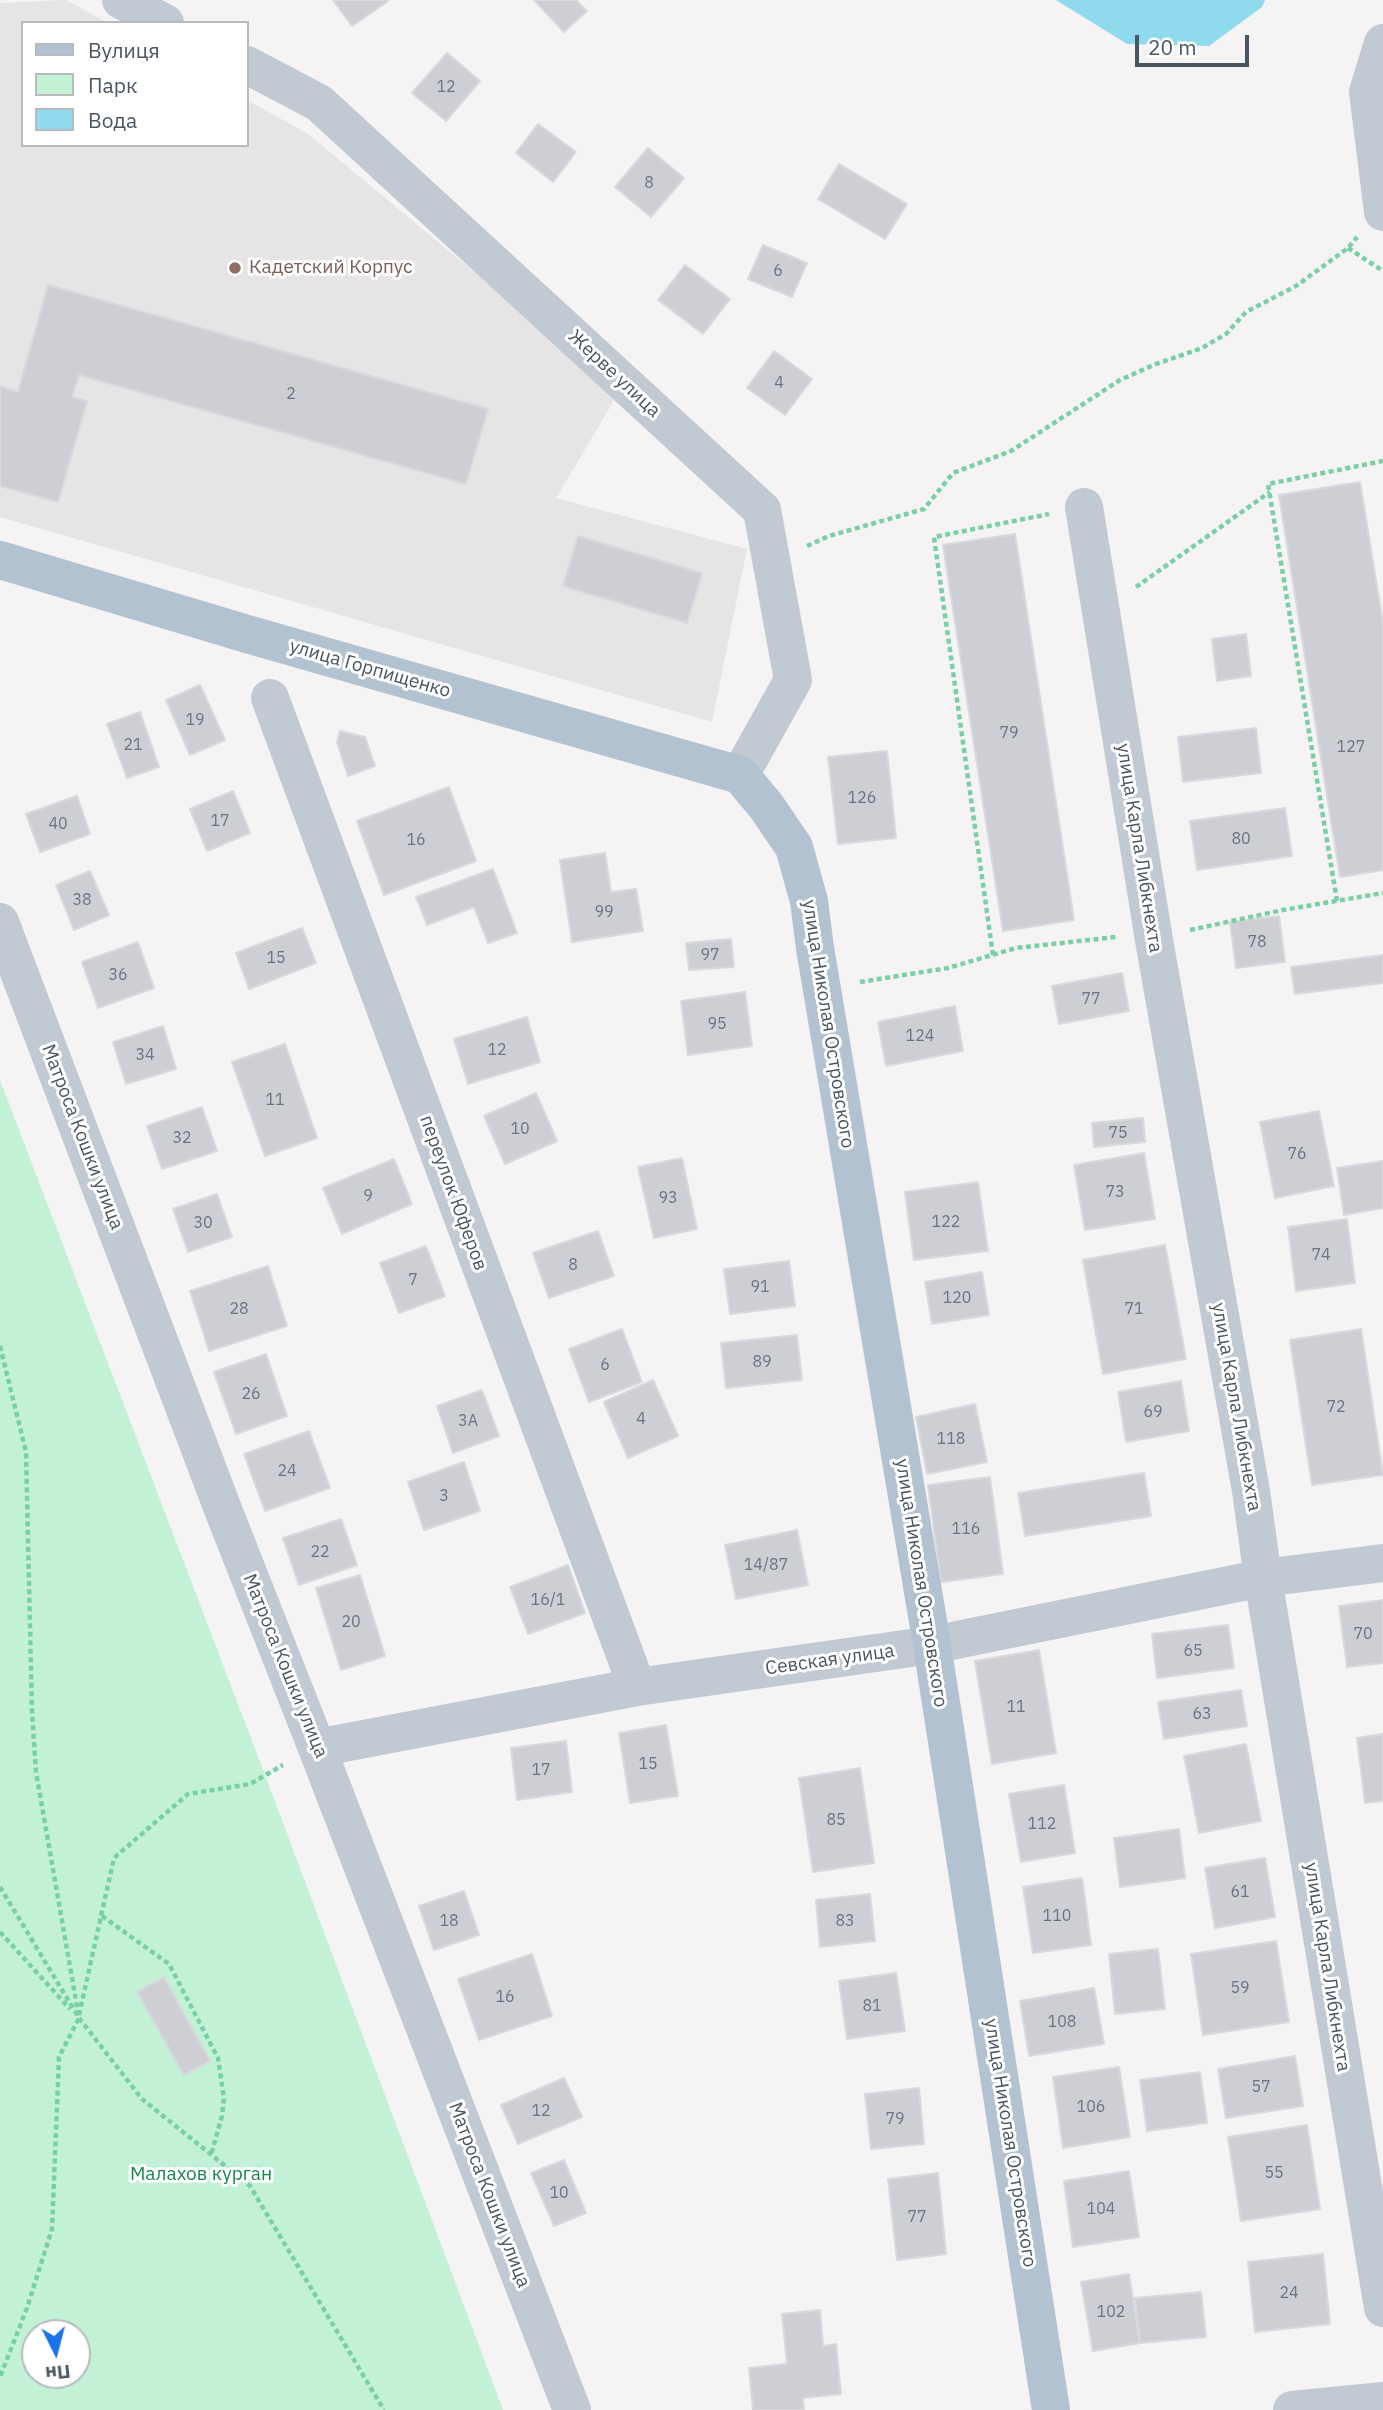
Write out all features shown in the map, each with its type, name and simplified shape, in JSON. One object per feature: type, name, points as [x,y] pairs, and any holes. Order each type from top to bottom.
[{"type":"main road","name":"улица Горпищенко","points":[[0,560],[740,775]]},
{"type":"main road","name":"улица Николая Островского","points":[[740,775],[794,847],[809,901],[932,1645],[1051,2410]]},
{"type":"street","points":[[121,0],[161,21]]},
{"type":"street","points":[[1383,43],[1368,92],[1383,211]]},
{"type":"street","name":"Жерве улица","points":[[248,66],[319,103],[762,510],[793,680],[740,775]]},
{"type":"street","name":"улица Карла Либкнехта","points":[[1084,507],[1154,940],[1251,1491],[1383,2308]]},
{"type":"street","name":"переулок Юферов","points":[[270,698],[637,1688]]},
{"type":"street","name":"Матроса Кошки улица","points":[[0,922],[224,1512],[572,2410]]},
{"type":"street","name":"Севская улица","points":[[317,1748],[637,1688],[932,1645],[1263,1578],[1383,1563]]},
{"type":"street","points":[[1292,2410],[1383,2401]]},
{"type":"path","points":[[772,564],[829,536],[924,509],[953,473],[1011,451],[1120,380],[1202,348],[1226,334],[1246,313],[1296,286],[1348,248],[1383,211]]},
{"type":"path","points":[[1348,248],[1383,271]]},
{"type":"path","points":[[1338,901],[1268,484],[1383,461]]},
{"type":"path","points":[[1101,612],[1270,492]]},
{"type":"path","points":[[993,955],[934,537],[1084,507]]},
{"type":"path","points":[[865,982],[947,968],[1016,948],[1114,937],[1154,940],[1206,926],[1383,893]]},
{"type":"path","points":[[0,1346],[26,1452],[32,1712],[36,1772],[79,2018]]},
{"type":"path","points":[[0,2377],[27,2308],[52,2229],[59,2057],[79,2018],[114,1858],[188,1794],[250,1784],[317,1748]]},
{"type":"path","points":[[0,1887],[79,2018]]},
{"type":"path","points":[[102,1916],[169,1964],[218,2059],[224,2099],[211,2155]]},
{"type":"path","points":[[0,1932],[79,2018],[142,2099],[250,2186],[384,2410]]},
{"type":"shaded area","name":"Кадетский Корпус","points":[[66,0],[104,21],[21,21],[21,147],[248,147],[248,101],[308,134],[619,392],[556,498],[747,549],[712,722],[0,517],[0,3]]},
{"type":"green space","name":"Малахов курган","points":[[0,1080],[265,1775],[503,2410],[0,2410]]},
{"type":"water","points":[[1056,0],[1265,0],[1262,7],[1209,46],[1127,44]]},
{"type":"building","points":[[333,0],[387,0],[388,1],[352,26]]},
{"type":"building","points":[[534,0],[576,0],[587,11],[564,32]]},
{"type":"building","points":[[447,53],[480,81],[446,121],[412,93]]},
{"type":"building","points":[[538,124],[576,152],[553,182],[516,153]]},
{"type":"building","points":[[648,148],[684,178],[651,217],[615,187]]},
{"type":"building","points":[[839,164],[907,204],[885,239],[818,199]]},
{"type":"building","points":[[763,245],[807,263],[792,297],[748,279]]},
{"type":"building","points":[[685,265],[730,299],[703,334],[658,300]]},
{"type":"building","points":[[48,285],[488,409],[466,484],[79,375],[72,397],[87,401],[58,502],[0,486],[0,386],[18,392]]},
{"type":"building","points":[[774,351],[812,379],[785,415],[747,388]]},
{"type":"building","points":[[1360,482],[1383,623],[1383,870],[1340,877],[1279,495]]},
{"type":"building","points":[[1015,534],[1074,920],[1003,931],[943,545]]},
{"type":"building","points":[[578,536],[702,573],[687,623],[563,586]]},
{"type":"building","points":[[1246,634],[1251,676],[1217,681],[1212,639]]},
{"type":"building","points":[[200,685],[225,740],[190,755],[166,700]]},
{"type":"building","points":[[140,712],[159,767],[127,778],[107,724]]},
{"type":"building","points":[[1256,728],[1261,773],[1183,782],[1178,737]]},
{"type":"building","points":[[340,731],[365,737],[375,766],[348,776],[337,742]]},
{"type":"building","points":[[887,751],[896,838],[838,844],[828,757]]},
{"type":"building","points":[[449,787],[476,861],[384,895],[357,821]]},
{"type":"building","points":[[233,791],[250,833],[207,851],[190,809]]},
{"type":"building","points":[[77,796],[90,834],[40,852],[26,814]]},
{"type":"building","points":[[1285,808],[1292,856],[1197,870],[1190,821]]},
{"type":"building","points":[[605,853],[611,892],[636,889],[643,931],[572,942],[560,860]]},
{"type":"building","points":[[493,869],[517,933],[488,943],[474,907],[427,925],[416,897]]},
{"type":"building","points":[[90,871],[109,915],[74,930],[56,885]]},
{"type":"building","points":[[1279,916],[1285,962],[1236,968],[1230,922]]},
{"type":"building","points":[[302,928],[316,963],[249,989],[236,953]]},
{"type":"building","points":[[731,939],[734,967],[689,970],[686,943]]},
{"type":"building","points":[[138,942],[154,988],[98,1008],[82,962]]},
{"type":"building","points":[[1383,955],[1383,983],[1295,994],[1291,967]]},
{"type":"building","points":[[1122,973],[1129,1011],[1059,1024],[1052,986]]},
{"type":"building","points":[[745,992],[752,1046],[688,1055],[681,1001]]},
{"type":"building","points":[[955,1006],[963,1051],[886,1066],[878,1022]]},
{"type":"building","points":[[527,1017],[540,1062],[468,1084],[454,1039]]},
{"type":"building","points":[[163,1026],[176,1069],[126,1084],[113,1042]]},
{"type":"building","points":[[285,1044],[317,1138],[265,1156],[232,1062]]},
{"type":"building","points":[[536,1093],[557,1141],[505,1164],[484,1116]]},
{"type":"building","points":[[202,1107],[217,1151],[162,1169],[147,1126]]},
{"type":"building","points":[[1319,1111],[1334,1186],[1275,1198],[1260,1122]]},
{"type":"building","points":[[1143,1118],[1145,1142],[1094,1147],[1092,1123]]},
{"type":"building","points":[[1144,1153],[1155,1219],[1085,1230],[1074,1165]]},
{"type":"building","points":[[682,1158],[697,1229],[654,1238],[638,1167]]},
{"type":"building","points":[[394,1159],[412,1204],[342,1234],[323,1188]]},
{"type":"building","points":[[1383,1161],[1383,1208],[1344,1215],[1337,1168]]},
{"type":"building","points":[[978,1182],[988,1251],[914,1260],[905,1192]]},
{"type":"building","points":[[217,1194],[232,1237],[188,1252],[173,1209]]},
{"type":"building","points":[[1347,1219],[1355,1283],[1296,1291],[1288,1227]]},
{"type":"building","points":[[598,1231],[614,1276],[549,1298],[533,1253]]},
{"type":"building","points":[[1165,1245],[1186,1359],[1103,1374],[1083,1260]]},
{"type":"building","points":[[426,1246],[445,1296],[399,1313],[380,1263]]},
{"type":"building","points":[[789,1261],[795,1306],[730,1314],[724,1269]]},
{"type":"building","points":[[268,1266],[287,1326],[209,1351],[190,1291]]},
{"type":"building","points":[[982,1272],[989,1315],[932,1324],[925,1282]]},
{"type":"building","points":[[622,1329],[642,1382],[589,1402],[569,1349]]},
{"type":"building","points":[[1361,1329],[1383,1475],[1312,1485],[1290,1340]]},
{"type":"building","points":[[797,1335],[802,1380],[726,1388],[721,1343]]},
{"type":"building","points":[[266,1354],[287,1416],[236,1434],[214,1372]]},
{"type":"building","points":[[653,1380],[678,1436],[628,1458],[604,1402]]},
{"type":"building","points":[[1181,1381],[1189,1431],[1126,1442],[1118,1392]]},
{"type":"building","points":[[482,1390],[499,1436],[453,1453],[437,1406]]},
{"type":"building","points":[[975,1404],[987,1462],[927,1474],[916,1417]]},
{"type":"building","points":[[309,1431],[330,1488],[265,1511],[244,1454]]},
{"type":"building","points":[[464,1462],[480,1511],[424,1530],[408,1482]]},
{"type":"building","points":[[1144,1473],[1151,1516],[1025,1536],[1018,1493]]},
{"type":"building","points":[[990,1477],[1003,1574],[941,1582],[928,1485]]},
{"type":"building","points":[[341,1519],[357,1565],[299,1585],[283,1538]]},
{"type":"building","points":[[797,1530],[808,1585],[736,1599],[725,1545]]},
{"type":"building","points":[[568,1565],[585,1613],[528,1634],[510,1587]]},
{"type":"building","points":[[360,1575],[385,1656],[341,1670],[316,1588]]},
{"type":"building","points":[[1383,1600],[1383,1663],[1347,1667],[1339,1606]]},
{"type":"building","points":[[1228,1625],[1234,1668],[1157,1678],[1152,1634]]},
{"type":"building","points":[[1039,1650],[1056,1753],[992,1764],[975,1661]]},
{"type":"building","points":[[1241,1690],[1247,1726],[1164,1739],[1158,1702]]},
{"type":"building","points":[[666,1725],[678,1796],[630,1803],[619,1733]]},
{"type":"building","points":[[1383,1734],[1383,1801],[1365,1803],[1357,1738]]},
{"type":"building","points":[[566,1741],[572,1792],[517,1800],[511,1748]]},
{"type":"building","points":[[1246,1744],[1261,1821],[1199,1833],[1184,1756]]},
{"type":"building","points":[[860,1768],[874,1863],[813,1872],[799,1778]]},
{"type":"building","points":[[1064,1785],[1075,1853],[1021,1862],[1009,1794]]},
{"type":"building","points":[[1179,1829],[1185,1878],[1120,1887],[1114,1838]]},
{"type":"building","points":[[1265,1858],[1275,1917],[1215,1928],[1205,1868]]},
{"type":"building","points":[[1082,1878],[1091,1945],[1033,1953],[1023,1887]]},
{"type":"building","points":[[464,1891],[479,1935],[434,1950],[419,1906]]},
{"type":"building","points":[[870,1894],[875,1941],[820,1947],[816,1900]]},
{"type":"building","points":[[1276,1941],[1289,2022],[1203,2035],[1191,1954]]},
{"type":"building","points":[[1158,1949],[1165,2009],[1115,2014],[1109,1954]]},
{"type":"building","points":[[532,1954],[552,2016],[479,2040],[458,1979]]},
{"type":"building","points":[[896,1973],[905,2031],[847,2039],[839,1981]]},
{"type":"building","points":[[164,1977],[210,2061],[184,2075],[137,1992]]},
{"type":"building","points":[[1094,1988],[1104,2044],[1029,2056],[1020,2001]]},
{"type":"building","points":[[1295,2056],[1303,2106],[1226,2118],[1218,2069]]},
{"type":"building","points":[[1119,2067],[1130,2137],[1063,2148],[1053,2077]]},
{"type":"building","points":[[1200,2072],[1207,2123],[1147,2131],[1140,2080]]},
{"type":"building","points":[[564,2078],[582,2117],[518,2144],[501,2105]]},
{"type":"building","points":[[919,2088],[924,2144],[871,2149],[865,2094]]},
{"type":"building","points":[[1307,2125],[1320,2209],[1241,2221],[1228,2137]]},
{"type":"building","points":[[564,2160],[586,2213],[554,2226],[531,2173]]},
{"type":"building","points":[[1129,2171],[1139,2237],[1073,2247],[1064,2181]]},
{"type":"building","points":[[938,2173],[946,2254],[897,2260],[888,2179]]},
{"type":"building","points":[[1323,2254],[1330,2324],[1255,2332],[1248,2262]]},
{"type":"building","points":[[1129,2274],[1140,2343],[1093,2351],[1081,2282]]},
{"type":"building","points":[[1201,2292],[1206,2337],[1140,2343],[1135,2298]]},
{"type":"building","points":[[820,2310],[823,2346],[836,2344],[841,2394],[803,2398],[804,2410],[753,2410],[749,2368],[787,2364],[782,2314]]},
{"type":"place","name":"Кадетский Корпус","points":[[235,268]]}]
